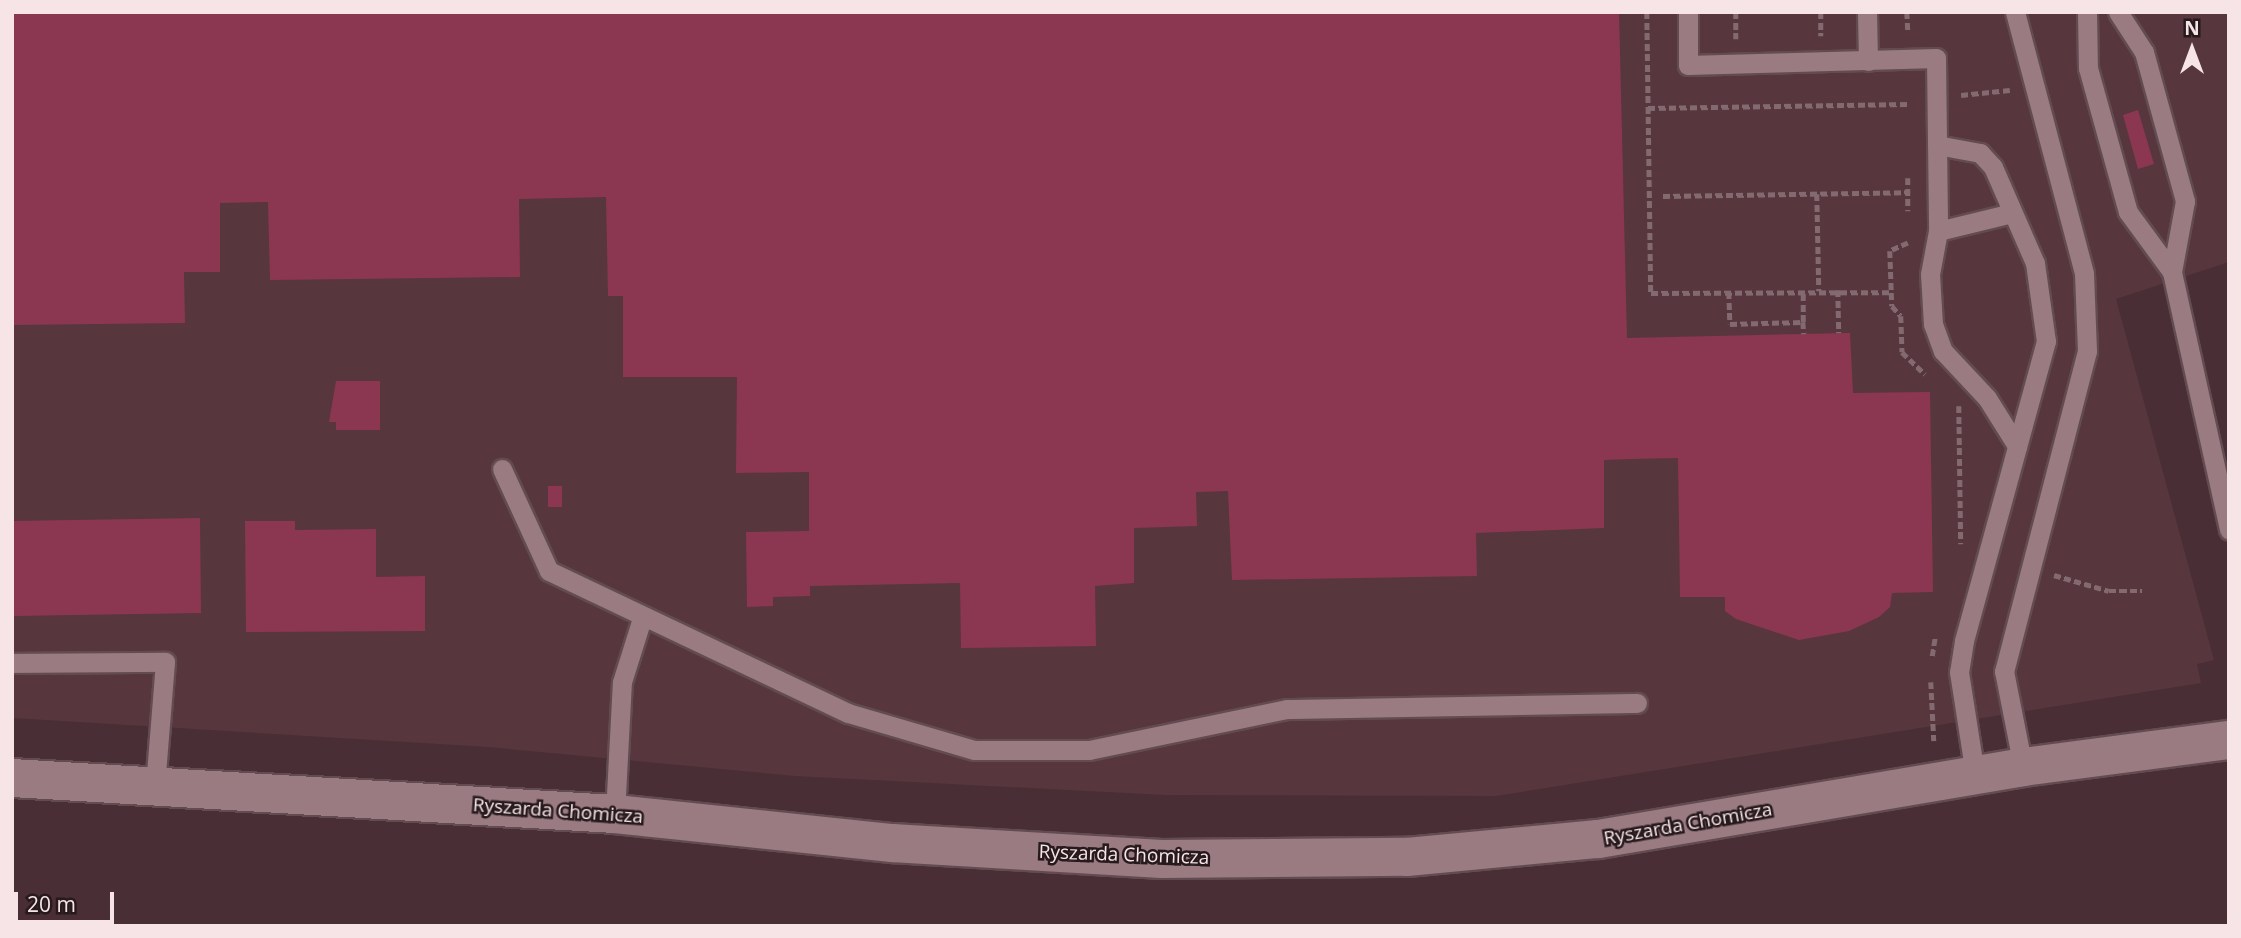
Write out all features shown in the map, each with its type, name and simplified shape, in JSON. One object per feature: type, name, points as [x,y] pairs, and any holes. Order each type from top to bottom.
[{"type":"street","name":"Ryszarda Chomicza","points":[[12,778],[615,814],[892,843],[1148,858],[1407,857],[1598,839],[1975,774],[2229,740]]},
{"type":"lane","points":[[1688,12],[1688,65],[1936,58],[1938,230],[1930,274],[1936,333],[1943,351],[1987,398],[2017,446]]},
{"type":"lane","points":[[1867,12],[1868,61]]},
{"type":"lane","points":[[2015,12],[2084,273],[2087,351],[2004,671],[2023,767]]},
{"type":"lane","points":[[2087,12],[2088,68],[2128,212],[2172,272]]},
{"type":"lane","points":[[2118,12],[2144,52],[2185,201],[2172,272],[2229,530]]},
{"type":"lane","points":[[1937,145],[1980,153],[2035,262],[2046,341],[1959,672],[1975,774]]},
{"type":"lane","points":[[1938,230],[2012,213]]},
{"type":"lane","points":[[502,469],[549,571],[642,618],[848,713],[974,750],[1088,750],[1287,709],[1637,703]]},
{"type":"lane","points":[[615,814],[622,682],[642,618]]},
{"type":"lane","points":[[12,663],[165,662],[155,785]]},
{"type":"path","points":[[1647,12],[1651,293],[1838,290],[1891,292]]},
{"type":"path","points":[[1907,12],[1908,59]]},
{"type":"path","points":[[1908,117],[1908,96],[2010,91],[2007,78]]},
{"type":"path","points":[[1648,107],[1908,104]]},
{"type":"path","points":[[1908,169],[1909,217]]},
{"type":"path","points":[[1663,196],[1908,192]]},
{"type":"path","points":[[1817,194],[1818,291]]},
{"type":"path","points":[[1909,230],[1909,242],[1891,251],[1891,292],[1901,316],[1902,352],[1933,380]]},
{"type":"path","points":[[1838,290],[1839,333]]},
{"type":"path","points":[[1802,291],[1804,334]]},
{"type":"path","points":[[1730,292],[1730,324],[1803,322]]},
{"type":"path","points":[[1959,396],[1961,551]]},
{"type":"path","points":[[1931,665],[1940,622]]},
{"type":"path","points":[[1931,675],[1934,741]]},
{"type":"shaded area","points":[[12,12],[2229,12],[2229,262],[2116,299],[2214,660],[2197,664],[2201,683],[1496,796],[1165,795],[795,776],[488,747],[12,718]]},
{"type":"building","points":[[12,12],[1619,12],[1627,338],[1850,333],[1853,393],[1930,392],[1933,592],[1892,593],[1890,607],[1879,617],[1849,631],[1799,640],[1736,619],[1725,611],[1725,597],[1680,597],[1678,458],[1604,460],[1604,528],[1476,533],[1477,576],[1232,580],[1228,491],[1196,492],[1197,526],[1134,528],[1134,583],[1095,586],[1096,646],[961,648],[960,583],[810,586],[810,596],[773,597],[773,606],[747,607],[746,532],[809,531],[809,472],[736,473],[737,377],[623,377],[623,296],[608,296],[606,197],[519,199],[520,277],[270,280],[268,202],[220,203],[220,272],[184,272],[185,323],[13,325]]},
{"type":"building","points":[[2138,110],[2154,164],[2138,169],[2123,115]]},
{"type":"building","points":[[336,381],[380,381],[380,430],[336,430],[336,422],[329,422]]},
{"type":"building","points":[[548,486],[562,486],[562,507],[548,507]]},
{"type":"building","points":[[200,518],[201,613],[12,616],[12,521]]},
{"type":"building","points":[[245,521],[295,521],[295,530],[376,529],[376,577],[425,576],[425,631],[246,632]]}]
